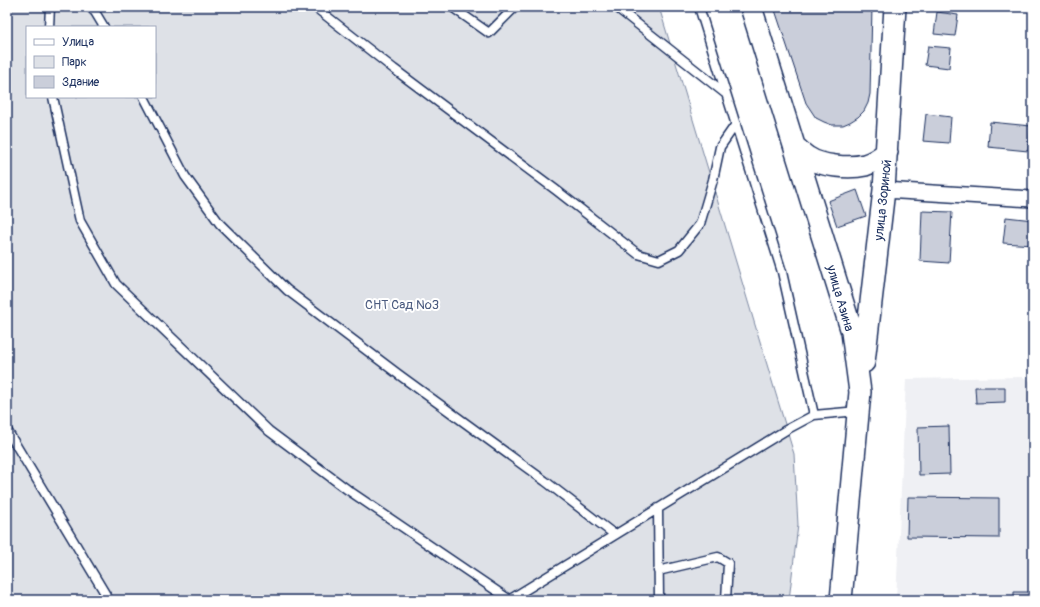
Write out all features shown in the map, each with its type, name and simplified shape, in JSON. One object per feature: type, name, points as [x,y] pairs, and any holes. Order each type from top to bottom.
[{"type":"main road","name":"улица Азина","points":[[751,7],[852,332],[859,401],[841,600]]},
{"type":"main road","name":"улица Зориной","points":[[859,401],[884,190],[896,7]]},
{"type":"main road","points":[[795,147],[806,157],[820,164],[845,166],[864,165],[877,160],[887,152]]},
{"type":"street","points":[[884,190],[1033,199]]},
{"type":"lane","points":[[49,26],[50,7]]},
{"type":"lane","points":[[90,7],[95,12],[103,26]]},
{"type":"lane","points":[[315,7],[638,254],[659,260],[678,250],[700,224],[713,180],[720,147],[736,124]]},
{"type":"lane","points":[[452,7],[489,34],[515,7]]},
{"type":"lane","points":[[616,7],[726,94]]},
{"type":"lane","points":[[699,7],[782,272],[814,415]]},
{"type":"lane","points":[[52,98],[80,221],[116,284],[269,431],[348,490],[509,600],[786,430],[814,415],[859,401]]},
{"type":"lane","points":[[145,98],[185,176],[220,224],[286,290],[614,535]]},
{"type":"lane","points":[[7,430],[109,600]]},
{"type":"lane","points":[[658,508],[659,600]]},
{"type":"lane","points":[[658,571],[718,557],[728,563],[726,600]]},
{"type":"shaded area","points":[[1023,377],[1033,383],[1033,600],[896,600],[906,379]]},
{"type":"green space","name":"СНТ Сад №3","points":[[7,7],[659,7],[794,454],[798,525],[789,600],[7,600]]},
{"type":"building","points":[[774,7],[872,7],[870,94],[864,111],[858,117],[843,125],[832,125],[816,118],[806,103]]},
{"type":"building","points":[[937,12],[958,15],[955,36],[934,34]]},
{"type":"building","points":[[928,46],[951,48],[949,68],[925,65]]},
{"type":"building","points":[[926,114],[951,117],[949,143],[923,141]]},
{"type":"building","points":[[990,122],[1031,126],[1028,151],[988,147]]},
{"type":"building","points":[[857,190],[866,216],[837,226],[828,201]]},
{"type":"building","points":[[922,211],[952,212],[949,263],[920,261]]},
{"type":"building","points":[[1006,217],[1033,220],[1033,245],[1003,243]]},
{"type":"building","points":[[975,387],[1005,387],[1005,402],[976,403]]},
{"type":"building","points":[[949,426],[950,474],[919,475],[918,427]]},
{"type":"building","points":[[908,497],[999,498],[999,538],[907,537]]},
{"type":"building","points":[[1014,592],[1033,592],[1033,600],[1014,600]]}]
